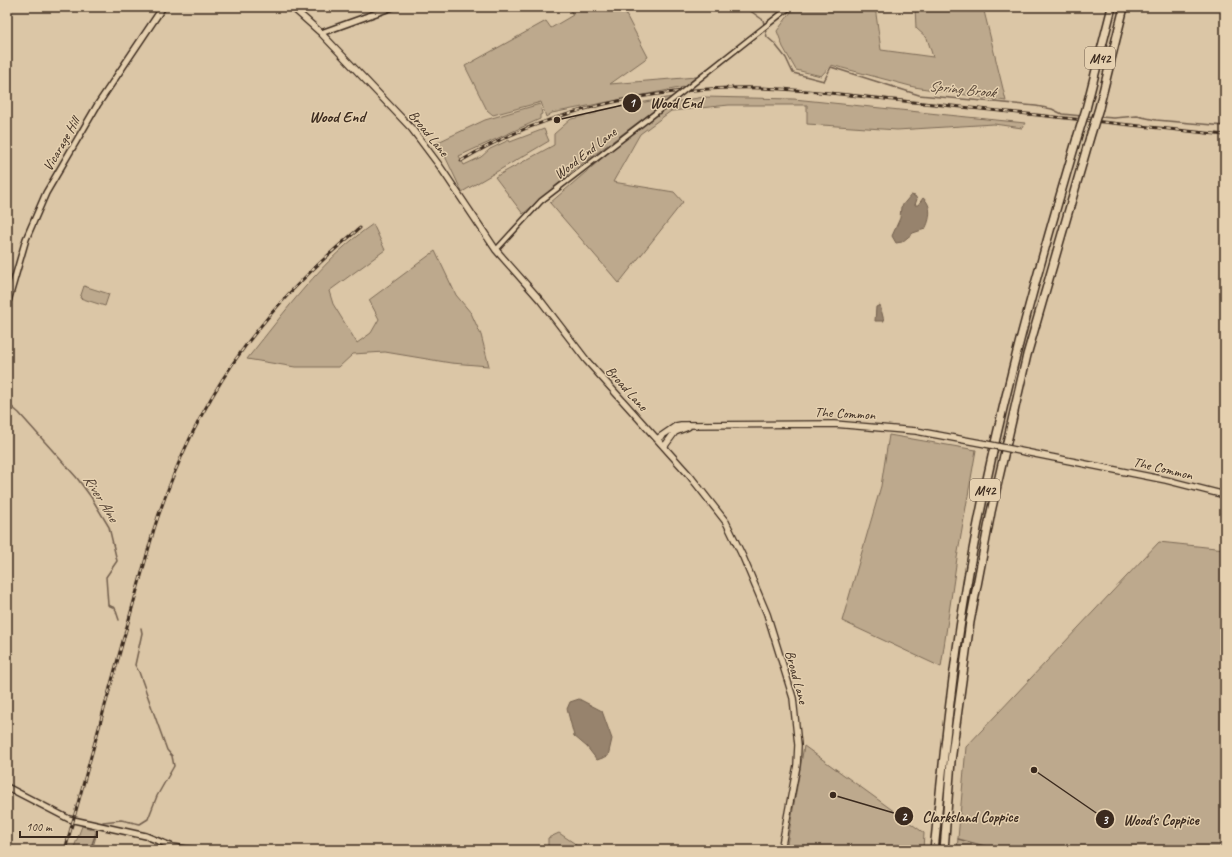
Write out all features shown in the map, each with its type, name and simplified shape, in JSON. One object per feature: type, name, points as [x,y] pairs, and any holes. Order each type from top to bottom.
[{"type":"highway","name":"M42","points":[[934,850],[957,647],[979,516],[998,426],[1019,342],[1086,109],[1112,7]]},
{"type":"highway","name":"M42","points":[[944,850],[951,761],[970,622],[991,512],[1027,355],[1099,108],[1124,7]]},
{"type":"main road","name":"Broad Lane","points":[[292,7],[321,33],[415,133],[496,250],[541,301],[587,361],[657,438],[717,510],[732,534],[767,614],[793,698],[798,745],[797,765],[781,850]]},
{"type":"main road","name":"The Common","points":[[657,438],[676,426],[702,425],[834,424],[916,431],[1166,480],[1225,495]]},
{"type":"main road","name":"The Common","points":[[664,447],[676,432],[682,428],[702,425]]},
{"type":"street","name":"Vicarage Hill","points":[[7,305],[30,227],[46,193],[98,104],[163,7]]},
{"type":"street","points":[[321,33],[393,7]]},
{"type":"street","name":"Wood End Lane","points":[[496,250],[541,201],[790,7]]},
{"type":"street","points":[[7,787],[69,819],[146,836],[174,847],[193,850]]},
{"type":"shaded area","points":[[568,7],[622,7],[648,57],[610,84],[696,77],[684,87],[552,113],[546,117],[541,102],[493,115],[487,110],[465,66],[546,21],[551,28],[573,15]]},
{"type":"shaded area","points":[[799,7],[875,7],[881,50],[933,57],[927,38],[916,28],[915,7],[983,7],[1006,101],[914,87],[831,65],[821,76],[796,70],[783,47],[777,31],[791,12]]},
{"type":"shaded area","points":[[672,97],[574,170],[523,214],[495,177],[554,145],[554,134],[571,119],[597,113],[597,111]]},
{"type":"shaded area","points":[[704,97],[794,99],[1025,123],[1022,128],[994,124],[897,130],[807,124],[807,105],[729,105],[671,111],[640,134],[613,182],[674,192],[683,202],[619,283],[550,203],[622,141],[663,110],[680,101]]},
{"type":"shaded area","points":[[540,104],[542,114],[540,115],[540,119],[459,156],[464,165],[481,157],[490,149],[509,140],[510,142],[544,129],[549,141],[462,192],[444,154],[436,143],[485,120]]},
{"type":"shaded area","points":[[911,195],[915,196],[917,199],[915,205],[918,205],[923,198],[926,201],[930,213],[928,222],[925,229],[913,233],[902,242],[896,243],[892,236],[900,218],[901,207]]},
{"type":"shaded area","points":[[373,224],[385,250],[329,291],[333,304],[357,343],[371,333],[379,319],[369,300],[435,251],[456,295],[471,313],[481,335],[489,366],[451,363],[385,352],[353,354],[339,367],[295,367],[247,359],[305,287],[337,253]]},
{"type":"shaded area","points":[[84,286],[109,294],[105,306],[80,298]]},
{"type":"shaded area","points":[[880,305],[884,321],[875,321],[876,307]]},
{"type":"shaded area","points":[[889,435],[976,450],[957,558],[941,667],[842,621],[881,486]]},
{"type":"shaded area","points":[[1159,542],[1225,549],[1225,850],[957,850],[966,747]]},
{"type":"shaded area","points":[[579,699],[602,711],[612,739],[608,756],[597,760],[587,747],[574,736],[567,709],[570,702]]},
{"type":"shaded area","points":[[804,746],[924,833],[923,850],[786,850]]},
{"type":"shaded area","points":[[82,826],[95,830],[97,833],[92,850],[73,850]]},
{"type":"shaded area","points":[[559,833],[574,843],[579,850],[548,850],[548,838]]},
{"type":"waterway","name":"Spring Brook","points":[[745,7],[763,20],[767,37],[786,58],[793,73],[824,81],[831,67],[919,95],[1036,106],[1052,109],[1062,114],[1082,116]]},
{"type":"waterway","name":"Spring Brook","points":[[1086,116],[1094,117]]},
{"type":"waterway","name":"Spring Brook","points":[[1100,117],[1114,118],[1137,116],[1156,120],[1225,126]]},
{"type":"waterway","name":"River Alne","points":[[7,408],[12,407],[19,413],[77,478],[91,497],[109,527],[117,561],[106,577],[108,605],[115,608],[119,620]]},
{"type":"waterway","name":"River Alne","points":[[103,822],[121,820],[140,824],[148,819],[157,796],[174,766],[172,756],[167,750],[139,672],[135,665],[142,633],[141,628]]},
{"type":"waterway","name":"River Alne","points":[[90,850],[97,830]]},
{"type":"waterway","points":[[958,839],[999,850]]},
{"type":"railway","points":[[461,161],[494,143],[530,127],[567,114],[645,96],[723,88],[783,89],[826,93],[1225,135]]},
{"type":"railway","points":[[65,850],[154,529],[170,484],[189,441],[210,401],[233,363],[260,327],[290,292],[323,260],[360,228]]},
{"type":"place","name":"Wood End","points":[[557,120]]},
{"type":"place","name":"Wood's Coppice","points":[[1034,770]]},
{"type":"place","name":"Clarksland Coppice","points":[[833,795]]},
{"type":"district","name":"Wood End","points":[[337,116]]}]
